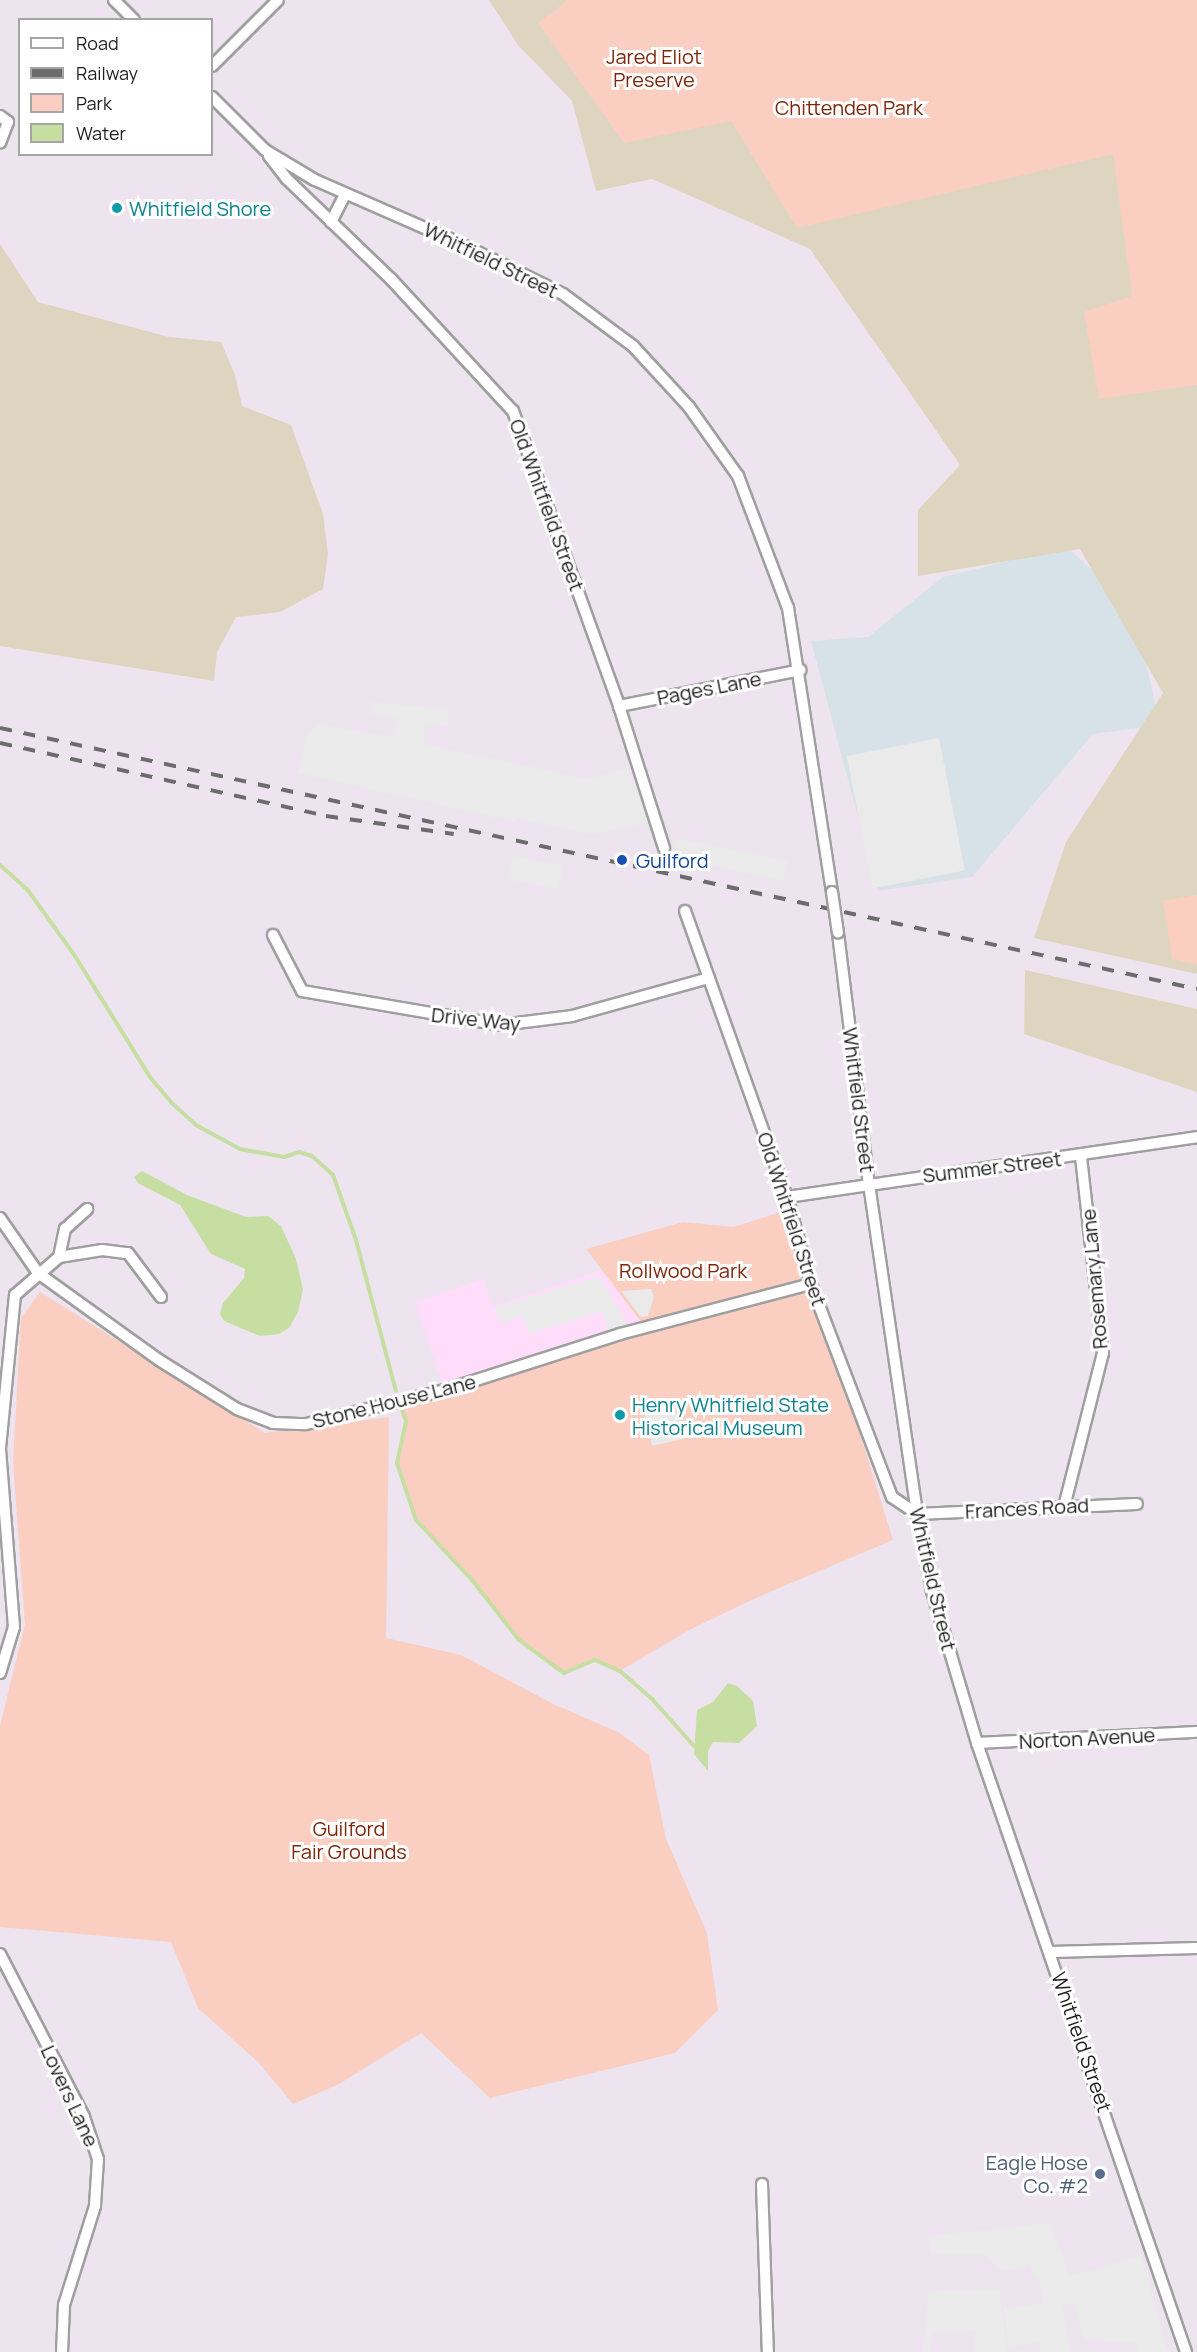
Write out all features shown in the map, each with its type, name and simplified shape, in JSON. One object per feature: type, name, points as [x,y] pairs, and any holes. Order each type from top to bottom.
[{"type":"street","points":[[114,0],[132,18]]},
{"type":"street","points":[[213,65],[278,0]]},
{"type":"street","name":"Whitfield Street","points":[[213,98],[265,150],[345,194],[539,279],[633,346],[661,375],[738,476],[784,597],[800,670],[838,933],[869,1184],[917,1514],[932,1591],[977,1743],[1051,1952],[1186,2352]]},
{"type":"street","points":[[0,116],[8,122],[0,143]]},
{"type":"street","name":"Old Whitfield Street","points":[[265,150],[287,179],[391,279],[513,411],[619,706],[664,848]]},
{"type":"street","points":[[331,222],[345,194]]},
{"type":"street","name":"Pages Lane","points":[[619,706],[800,670]]},
{"type":"street","name":"Old Whitfield Street","points":[[685,911],[787,1197],[812,1284],[885,1485],[892,1497],[917,1514]]},
{"type":"street","name":"Drive Way","points":[[273,935],[302,991],[501,1025],[572,1017],[709,978]]},
{"type":"street","name":"Summer Street","points":[[787,1197],[1081,1156],[1197,1137]]},
{"type":"street","name":"Rosemary Lane","points":[[1064,1507],[1102,1353],[1081,1156]]},
{"type":"street","points":[[59,1257],[65,1229],[87,1209]]},
{"type":"street","name":"Stone House Lane","points":[[0,1218],[38,1273],[159,1360],[237,1409],[273,1423],[306,1424],[445,1390],[622,1333],[812,1284]]},
{"type":"street","points":[[0,1672],[14,1627],[1,1436],[15,1295],[59,1257],[102,1250],[128,1253],[161,1297]]},
{"type":"street","name":"Frances Road","points":[[917,1514],[1137,1504]]},
{"type":"street","name":"Norton Avenue","points":[[977,1743],[1197,1732]]},
{"type":"street","points":[[1051,1952],[1197,1948]]},
{"type":"street","name":"Lovers Lane","points":[[0,1954],[84,2117],[99,2159],[95,2206],[64,2305],[62,2352]]},
{"type":"street","points":[[762,2184],[768,2352]]},
{"type":"shaded area","points":[[1067,547],[1093,571],[1138,628],[1160,725],[1093,734],[972,877],[878,891],[811,641],[868,637],[943,577]]},
{"type":"shaded area","points":[[372,702],[449,709],[448,726],[424,724],[424,744],[588,779],[627,767],[648,822],[603,833],[583,833],[517,818],[515,822],[298,773],[307,734],[318,724],[394,737],[396,719],[372,713]]},
{"type":"shaded area","points":[[939,738],[965,871],[872,888],[847,756]]},
{"type":"shaded area","points":[[677,838],[788,861],[783,881],[673,858]]},
{"type":"shaded area","points":[[513,856],[563,866],[558,889],[508,880]]},
{"type":"shaded area","points":[[601,1270],[646,1327],[445,1390],[415,1303],[483,1279],[493,1307]]},
{"type":"shaded area","points":[[596,1277],[604,1284],[628,1325],[608,1332],[603,1311],[529,1334],[522,1316],[501,1323],[495,1308]]},
{"type":"shaded area","points":[[651,1289],[654,1297],[648,1316],[641,1317],[621,1291]]},
{"type":"shaded area","points":[[674,1403],[682,1439],[652,1446],[644,1410]]},
{"type":"shaded area","points":[[1050,2223],[1070,2276],[1141,2255],[1168,2352],[1137,2352],[1137,2343],[1084,2340],[1075,2303],[1062,2306],[1071,2352],[1041,2352],[1039,2341],[1008,2348],[1004,2309],[1044,2303],[1041,2286],[1029,2265],[1004,2271],[983,2255],[931,2254],[928,2236]]},
{"type":"shaded area","points":[[999,2289],[1007,2352],[974,2352],[976,2331],[933,2332],[931,2352],[923,2352],[929,2291]]},
{"type":"green space","name":"Jared Eliot Preserve","points":[[489,0],[1197,0],[1197,974],[1034,938],[1066,842],[1163,693],[1080,549],[918,576],[918,510],[960,465],[810,249],[652,179],[596,191],[572,101],[518,45]]},
{"type":"green space","name":"Chittenden Park","points":[[568,0],[1197,0],[1197,385],[1099,399],[1084,312],[1132,296],[1113,154],[797,228],[731,121],[624,143],[538,23]]},
{"type":"green space","points":[[0,244],[38,302],[169,337],[221,342],[235,375],[242,406],[291,425],[323,514],[328,554],[323,589],[280,612],[236,617],[217,652],[214,681],[0,646]]},
{"type":"green space","points":[[1197,895],[1197,965],[1172,959],[1163,901]]},
{"type":"green space","points":[[1025,970],[1197,1009],[1197,1092],[1024,1034]]},
{"type":"green space","name":"Rollwood Park","points":[[790,1209],[893,1540],[758,1597],[689,1630],[620,1671],[597,1661],[564,1673],[554,1669],[519,1640],[472,1580],[416,1520],[397,1463],[406,1421],[399,1402],[645,1327],[586,1249],[683,1222],[734,1227]]},
{"type":"green space","name":"Guilford Fair Grounds","points":[[40,1292],[265,1433],[389,1417],[386,1638],[461,1655],[553,1704],[618,1732],[649,1755],[666,1839],[707,1933],[718,2010],[675,2053],[490,2098],[421,2033],[339,2084],[293,2104],[258,2062],[198,2008],[171,1942],[0,1927],[0,1726],[25,1624],[13,1463],[21,1318]]},
{"type":"water","points":[[142,1171],[187,1195],[246,1217],[268,1216],[281,1226],[296,1259],[303,1289],[298,1312],[289,1328],[279,1334],[260,1336],[224,1321],[220,1314],[223,1303],[244,1278],[245,1269],[211,1254],[180,1205],[138,1183],[134,1177]]},
{"type":"water","points":[[728,1683],[737,1686],[753,1701],[757,1726],[739,1743],[713,1742],[708,1751],[708,1771],[694,1754],[697,1710],[713,1702]]},
{"type":"waterway","points":[[0,865],[27,889],[75,956],[150,1077],[173,1104],[196,1125],[240,1149],[284,1157],[299,1152],[312,1156],[333,1175],[356,1240],[396,1391]]},
{"type":"waterway","points":[[402,1410],[406,1421],[397,1463],[416,1520],[472,1580],[519,1640],[564,1673],[595,1660],[620,1671],[652,1699],[694,1746]]},
{"type":"railway","points":[[0,728],[1197,989]]},
{"type":"railway","points":[[0,743],[326,816],[454,834]]},
{"type":"place","name":"Whitfield Shore","points":[[117,208]]},
{"type":"place","name":"Guilford","points":[[622,860]]},
{"type":"place","name":"Henry Whitfield State Historical Museum","points":[[620,1415]]},
{"type":"place","name":"Eagle Hose Co. #2","points":[[1100,2174]]}]
